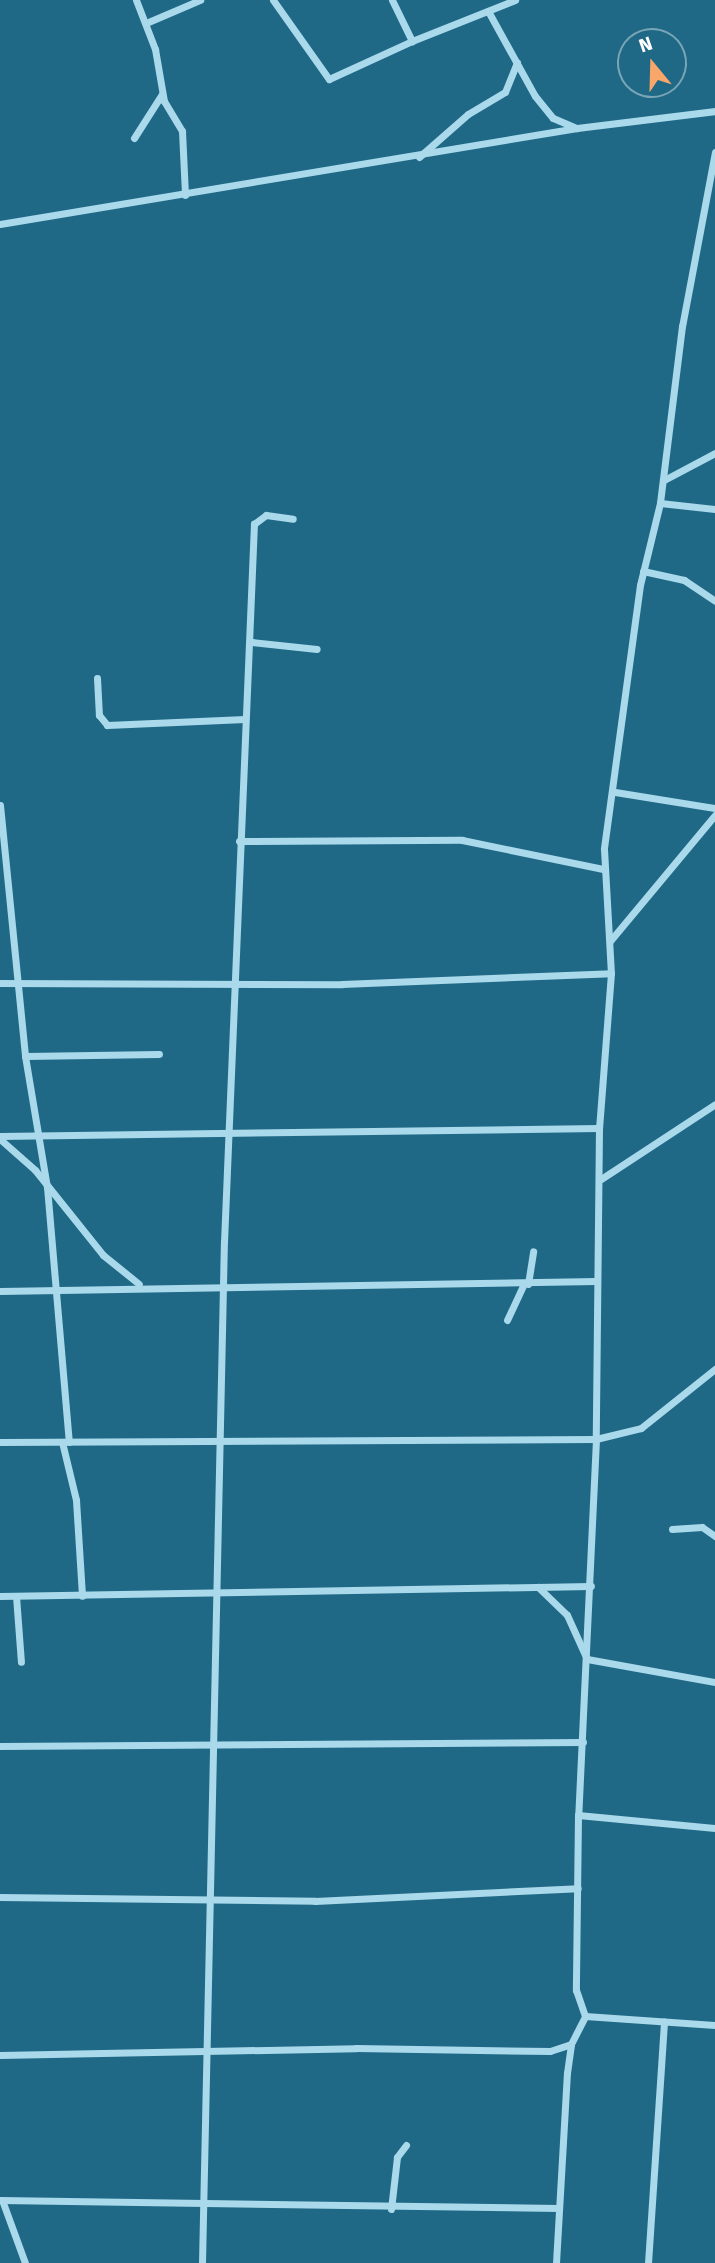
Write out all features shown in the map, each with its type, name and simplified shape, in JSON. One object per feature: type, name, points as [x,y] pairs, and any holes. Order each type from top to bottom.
[{"type":"street","points":[[136,0],[146,23],[162,94],[182,131],[185,195]]},
{"type":"street","points":[[146,23],[200,0]]},
{"type":"street","points":[[273,0],[329,79],[412,41],[515,0]]},
{"type":"street","points":[[392,0],[412,41]]},
{"type":"street","points":[[488,11],[549,113],[578,128]]},
{"type":"street","points":[[418,158],[468,114],[504,93],[517,62]]},
{"type":"street","points":[[134,138],[162,94]]},
{"type":"street","points":[[0,224],[418,158],[578,128],[714,110]]},
{"type":"street","points":[[556,2263],[571,2044],[585,2016],[576,1990],[578,1815],[596,1439],[596,1281],[601,1179],[599,1128],[611,973],[603,869],[643,571],[664,480],[682,326],[715,152]]},
{"type":"street","points":[[664,480],[715,453]]},
{"type":"street","points":[[660,503],[715,509]]},
{"type":"street","points":[[202,2263],[203,2049],[224,1438],[223,1287],[232,983],[245,719],[252,642],[254,524],[266,516],[293,519]]},
{"type":"street","points":[[643,571],[684,580],[715,601]]},
{"type":"street","points":[[252,642],[317,649]]},
{"type":"street","points":[[97,678],[99,715],[107,725],[245,719]]},
{"type":"street","points":[[615,792],[715,808]]},
{"type":"street","points":[[0,805],[16,983],[47,1187],[65,1442],[76,1500],[82,1596]]},
{"type":"street","points":[[610,941],[715,815]]},
{"type":"street","points":[[239,841],[462,840],[603,869]]},
{"type":"street","points":[[0,983],[232,983],[611,973]]},
{"type":"street","points":[[25,1056],[159,1054]]},
{"type":"street","points":[[601,1179],[715,1104]]},
{"type":"street","points":[[0,1137],[228,1137],[599,1128]]},
{"type":"street","points":[[0,1137],[47,1187],[103,1255],[139,1284]]},
{"type":"street","points":[[508,1320],[526,1283],[533,1251]]},
{"type":"street","points":[[0,1291],[139,1284],[223,1287],[596,1281]]},
{"type":"street","points":[[0,1442],[224,1438],[596,1439],[641,1428],[715,1369]]},
{"type":"street","points":[[672,1529],[702,1527],[715,1536]]},
{"type":"street","points":[[0,1596],[591,1586]]},
{"type":"street","points":[[538,1587],[567,1615],[587,1659]]},
{"type":"street","points":[[16,1596],[20,1662]]},
{"type":"street","points":[[587,1659],[715,1682]]},
{"type":"street","points":[[0,1746],[583,1742]]},
{"type":"street","points":[[578,1815],[715,1828]]},
{"type":"street","points":[[0,1897],[315,1901],[578,1888]]},
{"type":"street","points":[[585,2016],[715,2025]]},
{"type":"street","points":[[648,2263],[664,2022]]},
{"type":"street","points":[[0,2055],[203,2049],[550,2051],[571,2044]]},
{"type":"street","points":[[390,2209],[397,2157],[406,2145]]},
{"type":"street","points":[[24,2263],[1,2200],[203,2201],[390,2209],[558,2208]]}]
